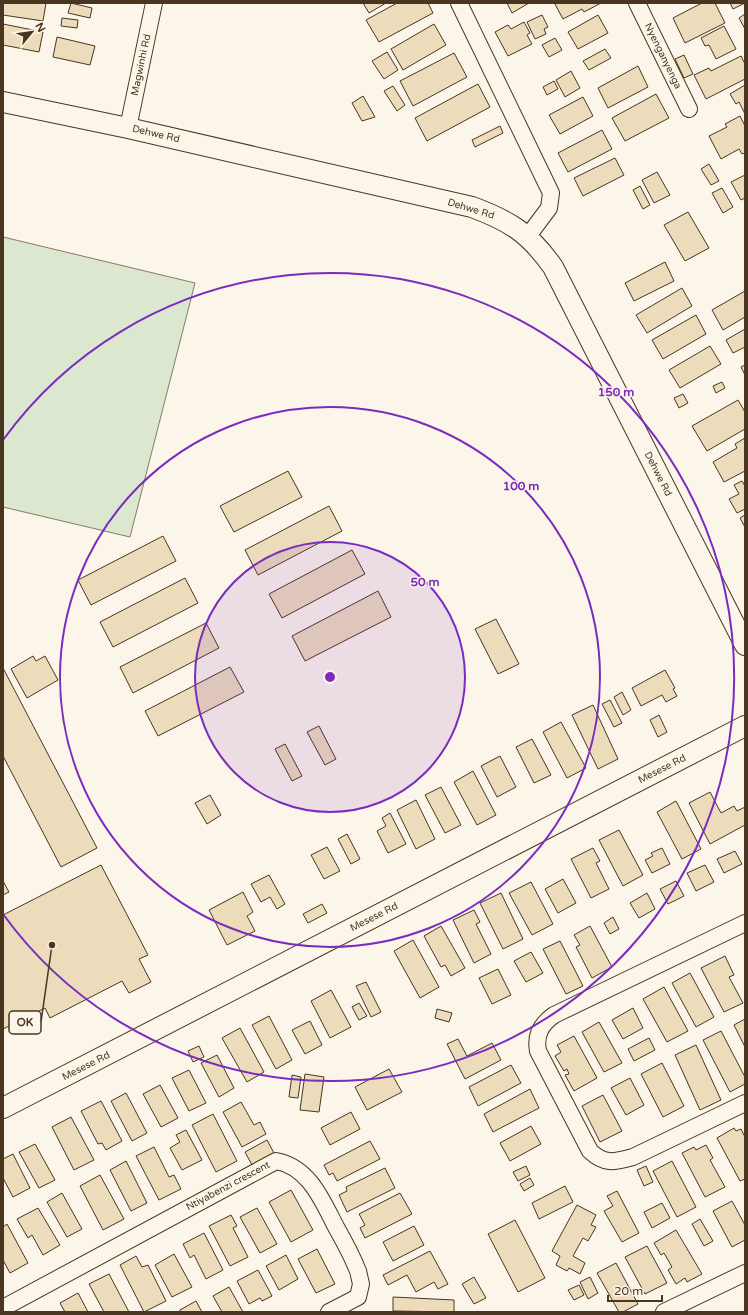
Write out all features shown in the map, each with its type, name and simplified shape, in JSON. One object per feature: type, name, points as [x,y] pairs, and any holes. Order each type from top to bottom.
[{"type":"street","name":"Magwinhi Rd","points":[[128,128],[154,3]]},
{"type":"street","points":[[458,3],[551,193],[548,208],[528,236]]},
{"type":"street","name":"Nyenganyenga","points":[[637,3],[690,109]]},
{"type":"street","name":"Dehwe Rd","points":[[3,102],[128,128],[472,207],[501,218],[528,236],[553,267],[745,645]]},
{"type":"street","name":"Mesese Rd","points":[[3,1108],[745,726]]},
{"type":"street","points":[[745,923],[554,1015],[541,1026],[536,1044],[538,1051],[590,1151],[603,1160],[615,1161],[633,1157],[745,1103]]},
{"type":"street","name":"Ntiyabenzi crescent","points":[[3,1308],[276,1161],[287,1163],[297,1169],[311,1184],[322,1200],[358,1271],[361,1284],[358,1297],[330,1312]]},
{"type":"street","points":[[664,1312],[745,1273]]},
{"type":"green space","points":[[3,237],[195,283],[130,537],[3,507]]},
{"type":"building","points":[[3,3],[46,3],[43,21],[3,15]]},
{"type":"building","points":[[71,3],[92,8],[90,18],[68,13]]},
{"type":"building","points":[[363,3],[386,3],[369,13]]},
{"type":"building","points":[[397,3],[428,3],[433,13],[379,42],[366,20]]},
{"type":"building","points":[[507,3],[529,3],[512,13]]},
{"type":"building","points":[[601,3],[584,12],[582,9],[563,19],[555,4]]},
{"type":"building","points":[[702,3],[715,3],[725,23],[685,43],[673,18]]},
{"type":"building","points":[[730,3],[745,3],[733,9]]},
{"type":"building","points":[[745,14],[745,29],[739,18]]},
{"type":"building","points":[[542,15],[548,27],[544,29],[546,34],[535,39],[527,22]]},
{"type":"building","points":[[598,15],[608,33],[578,49],[568,32]]},
{"type":"building","points":[[62,18],[78,20],[77,28],[61,26]]},
{"type":"building","points":[[524,22],[530,33],[527,35],[532,44],[508,56],[495,32],[508,25],[511,29]]},
{"type":"building","points":[[3,24],[43,32],[39,52],[3,45]]},
{"type":"building","points":[[434,24],[446,45],[403,70],[391,49]]},
{"type":"building","points":[[724,26],[736,49],[716,59],[709,45],[705,46],[701,38]]},
{"type":"building","points":[[57,37],[95,46],[90,65],[53,57]]},
{"type":"building","points":[[555,38],[562,50],[549,57],[542,45]]},
{"type":"building","points":[[605,49],[611,58],[589,70],[583,61]]},
{"type":"building","points":[[387,52],[398,70],[384,79],[372,61]]},
{"type":"building","points":[[454,53],[467,77],[413,106],[400,81]]},
{"type":"building","points":[[684,55],[693,74],[684,78],[675,59]]},
{"type":"building","points":[[741,56],[745,64],[745,79],[706,99],[694,75],[709,68],[711,71]]},
{"type":"building","points":[[638,66],[648,87],[608,108],[598,88]]},
{"type":"building","points":[[571,71],[580,88],[565,97],[556,80]]},
{"type":"building","points":[[554,81],[558,89],[547,95],[543,87]]},
{"type":"building","points":[[478,84],[490,107],[427,141],[415,118]]},
{"type":"building","points":[[745,85],[745,114],[739,102],[736,104],[730,94]]},
{"type":"building","points":[[393,86],[405,105],[397,111],[384,91]]},
{"type":"building","points":[[656,94],[669,118],[625,141],[612,118]]},
{"type":"building","points":[[363,96],[375,117],[362,121],[352,103]]},
{"type":"building","points":[[583,97],[593,116],[560,134],[549,115]]},
{"type":"building","points":[[740,116],[745,126],[745,153],[742,154],[739,149],[721,159],[709,136],[727,127],[725,124]]},
{"type":"building","points":[[500,126],[503,133],[475,147],[472,140]]},
{"type":"building","points":[[602,130],[612,149],[568,172],[558,153]]},
{"type":"building","points":[[615,158],[624,175],[583,196],[574,178]]},
{"type":"building","points":[[709,164],[719,181],[711,185],[701,169]]},
{"type":"building","points":[[657,172],[670,195],[654,203],[642,180]]},
{"type":"building","points":[[745,175],[745,198],[741,200],[731,182]]},
{"type":"building","points":[[640,186],[650,205],[643,209],[633,190]]},
{"type":"building","points":[[722,188],[733,207],[723,213],[712,193]]},
{"type":"building","points":[[688,212],[709,248],[685,261],[664,225]]},
{"type":"building","points":[[665,262],[674,281],[634,301],[625,283]]},
{"type":"building","points":[[682,288],[692,306],[647,333],[636,315]]},
{"type":"building","points":[[745,291],[745,317],[723,330],[712,310]]},
{"type":"building","points":[[696,315],[706,334],[663,359],[652,340]]},
{"type":"building","points":[[745,329],[745,347],[733,353],[726,340]]},
{"type":"building","points":[[710,346],[721,364],[680,388],[669,370]]},
{"type":"building","points":[[745,365],[745,375],[741,367]]},
{"type":"building","points":[[722,382],[725,388],[716,393],[713,386]]},
{"type":"building","points":[[683,394],[688,403],[679,408],[674,398]]},
{"type":"building","points":[[738,400],[745,412],[745,429],[707,451],[692,426]]},
{"type":"building","points":[[745,438],[745,471],[724,482],[713,462],[737,448],[735,444]]},
{"type":"building","points":[[288,471],[302,497],[234,532],[220,506]]},
{"type":"building","points":[[742,481],[745,486],[745,509],[737,513],[729,499],[739,494],[734,485]]},
{"type":"building","points":[[329,506],[342,531],[258,575],[245,550]]},
{"type":"building","points":[[745,515],[745,527],[740,518]]},
{"type":"building","points":[[163,536],[176,561],[91,605],[78,580]]},
{"type":"building","points":[[352,550],[365,574],[282,618],[269,594]]},
{"type":"building","points":[[185,578],[198,603],[113,647],[100,622]]},
{"type":"building","points":[[378,591],[391,617],[305,661],[292,636]]},
{"type":"building","points":[[496,619],[519,664],[498,674],[475,629]]},
{"type":"building","points":[[206,623],[219,648],[133,693],[120,667]]},
{"type":"building","points":[[33,656],[36,661],[45,656],[58,680],[27,698],[11,669]]},
{"type":"building","points":[[230,667],[244,692],[158,736],[145,711]]},
{"type":"building","points":[[3,668],[97,848],[61,867],[3,756]]},
{"type":"building","points":[[665,670],[675,688],[673,689],[677,696],[666,702],[662,695],[641,706],[632,688]]},
{"type":"building","points":[[622,692],[631,710],[623,715],[614,697]]},
{"type":"building","points":[[610,700],[622,723],[614,727],[602,704]]},
{"type":"building","points":[[593,705],[618,759],[598,769],[572,715]]},
{"type":"building","points":[[659,715],[667,732],[658,737],[650,720]]},
{"type":"building","points":[[561,722],[586,768],[567,778],[543,732]]},
{"type":"building","points":[[319,726],[336,759],[325,765],[307,732]]},
{"type":"building","points":[[532,739],[551,775],[534,783],[516,747]]},
{"type":"building","points":[[285,744],[302,776],[292,781],[275,749]]},
{"type":"building","points":[[500,756],[516,787],[497,797],[481,766]]},
{"type":"building","points":[[473,771],[496,815],[477,825],[454,782]]},
{"type":"building","points":[[441,787],[461,825],[445,833],[425,795]]},
{"type":"building","points":[[710,792],[721,813],[734,806],[737,811],[745,807],[745,825],[710,844],[689,803]]},
{"type":"building","points":[[210,795],[221,815],[207,824],[195,803]]},
{"type":"building","points":[[416,800],[435,839],[416,849],[397,810]]},
{"type":"building","points":[[676,801],[701,849],[682,859],[657,812]]},
{"type":"building","points":[[390,813],[406,844],[388,853],[377,831],[386,826],[382,818]]},
{"type":"building","points":[[619,830],[643,875],[623,886],[599,840]]},
{"type":"building","points":[[347,834],[360,859],[351,864],[338,839]]},
{"type":"building","points":[[327,847],[340,871],[324,879],[311,855]]},
{"type":"building","points":[[593,848],[600,861],[596,863],[609,889],[591,898],[571,859]]},
{"type":"building","points":[[662,848],[670,864],[652,873],[645,860],[653,856],[651,853]]},
{"type":"building","points":[[735,851],[742,864],[724,873],[717,859]]},
{"type":"building","points":[[101,865],[148,955],[139,959],[151,982],[129,993],[122,981],[50,1018],[45,1008],[3,1029],[3,915]]},
{"type":"building","points":[[705,865],[714,882],[696,891],[687,873]]},
{"type":"building","points":[[269,875],[285,904],[277,909],[270,897],[261,902],[251,884]]},
{"type":"building","points":[[563,879],[576,903],[558,913],[545,889]]},
{"type":"building","points":[[3,881],[9,892],[3,895]]},
{"type":"building","points":[[676,881],[684,896],[668,904],[660,889]]},
{"type":"building","points":[[531,882],[553,924],[532,935],[509,893]]},
{"type":"building","points":[[243,892],[253,912],[247,916],[255,931],[227,945],[209,910]]},
{"type":"building","points":[[501,893],[523,939],[503,949],[480,903]]},
{"type":"building","points":[[647,893],[655,909],[639,918],[630,903]]},
{"type":"building","points":[[322,904],[327,913],[308,923],[303,914]]},
{"type":"building","points":[[474,910],[480,922],[476,924],[491,954],[474,963],[453,920]]},
{"type":"building","points":[[613,917],[619,929],[610,934],[604,923]]},
{"type":"building","points":[[441,926],[465,968],[451,976],[445,965],[441,967],[424,936]]},
{"type":"building","points":[[590,926],[612,967],[592,978],[576,947],[580,945],[574,935]]},
{"type":"building","points":[[413,940],[439,987],[420,998],[394,951]]},
{"type":"building","points":[[560,941],[583,986],[566,994],[543,949]]},
{"type":"building","points":[[531,952],[543,973],[526,982],[514,961]]},
{"type":"building","points":[[725,956],[734,975],[729,977],[743,1003],[724,1012],[701,968]]},
{"type":"building","points":[[498,969],[511,995],[492,1004],[479,978]]},
{"type":"building","points":[[690,973],[714,1017],[696,1027],[672,983]]},
{"type":"building","points":[[366,982],[381,1012],[371,1017],[356,986]]},
{"type":"building","points":[[664,987],[688,1031],[667,1042],[643,999]]},
{"type":"building","points":[[331,990],[351,1027],[330,1038],[311,1001]]},
{"type":"building","points":[[359,1003],[367,1016],[359,1020],[352,1007]]},
{"type":"building","points":[[633,1008],[643,1028],[623,1039],[612,1020]]},
{"type":"building","points":[[437,1009],[452,1013],[449,1022],[435,1018]]},
{"type":"building","points":[[269,1016],[292,1060],[276,1069],[252,1025]]},
{"type":"building","points":[[745,1019],[745,1047],[734,1025]]},
{"type":"building","points":[[310,1021],[322,1045],[305,1054],[292,1030]]},
{"type":"building","points":[[599,1022],[622,1063],[604,1072],[582,1032]]},
{"type":"building","points":[[240,1028],[264,1072],[247,1082],[222,1038]]},
{"type":"building","points":[[721,1031],[745,1077],[745,1084],[730,1092],[703,1040]]},
{"type":"building","points":[[574,1036],[597,1078],[574,1091],[565,1075],[569,1074],[567,1069],[564,1071],[555,1056],[561,1052],[557,1045]]},
{"type":"building","points":[[649,1038],[655,1050],[634,1061],[628,1049]]},
{"type":"building","points":[[458,1039],[467,1056],[492,1043],[501,1060],[465,1079],[447,1044]]},
{"type":"building","points":[[696,1045],[721,1100],[700,1110],[675,1055]]},
{"type":"building","points":[[199,1046],[204,1057],[193,1062],[188,1051]]},
{"type":"building","points":[[217,1055],[234,1088],[219,1097],[201,1063]]},
{"type":"building","points":[[662,1063],[684,1106],[663,1117],[641,1074]]},
{"type":"building","points":[[511,1065],[521,1083],[478,1106],[469,1087]]},
{"type":"building","points":[[389,1069],[402,1092],[367,1110],[355,1087]]},
{"type":"building","points":[[189,1070],[206,1103],[189,1111],[172,1078]]},
{"type":"building","points":[[305,1074],[324,1077],[319,1112],[300,1110]]},
{"type":"building","points":[[292,1075],[301,1077],[298,1098],[289,1097]]},
{"type":"building","points":[[630,1078],[644,1105],[626,1115],[611,1088]]},
{"type":"building","points":[[160,1085],[178,1118],[161,1127],[143,1094]]},
{"type":"building","points":[[530,1089],[539,1108],[493,1132],[484,1114]]},
{"type":"building","points":[[126,1093],[147,1133],[132,1141],[111,1101]]},
{"type":"building","points":[[603,1095],[622,1131],[600,1142],[582,1106]]},
{"type":"building","points":[[101,1101],[122,1141],[106,1150],[102,1143],[98,1144],[81,1111]]},
{"type":"building","points":[[241,1102],[254,1125],[260,1122],[266,1134],[242,1147],[223,1112]]},
{"type":"building","points":[[351,1112],[360,1129],[330,1145],[321,1128]]},
{"type":"building","points":[[213,1114],[237,1161],[216,1172],[192,1125]]},
{"type":"building","points":[[71,1117],[94,1160],[74,1170],[52,1127]]},
{"type":"building","points":[[531,1126],[541,1144],[510,1161],[500,1143]]},
{"type":"building","points":[[734,1128],[736,1131],[741,1129],[745,1137],[745,1179],[740,1181],[717,1138]]},
{"type":"building","points":[[186,1130],[202,1160],[182,1170],[170,1148],[180,1142],[176,1135]]},
{"type":"building","points":[[267,1140],[274,1153],[252,1165],[245,1152]]},
{"type":"building","points":[[370,1141],[380,1159],[337,1181],[333,1173],[329,1175],[324,1165]]},
{"type":"building","points":[[35,1144],[55,1180],[39,1188],[19,1152]]},
{"type":"building","points":[[706,1145],[713,1158],[710,1160],[725,1187],[705,1197],[682,1153],[694,1147],[696,1150]]},
{"type":"building","points":[[154,1147],[169,1177],[174,1175],[181,1189],[159,1200],[136,1156]]},
{"type":"building","points":[[13,1154],[30,1188],[13,1197],[3,1178],[3,1159]]},
{"type":"building","points":[[126,1161],[147,1203],[131,1211],[110,1170]]},
{"type":"building","points":[[672,1161],[696,1207],[677,1217],[653,1171]]},
{"type":"building","points":[[526,1166],[530,1175],[518,1181],[513,1172]]},
{"type":"building","points":[[646,1166],[653,1182],[644,1186],[637,1170]]},
{"type":"building","points":[[385,1168],[395,1188],[347,1212],[339,1195],[347,1191],[346,1187]]},
{"type":"building","points":[[100,1175],[124,1219],[103,1230],[80,1186]]},
{"type":"building","points":[[530,1178],[534,1185],[524,1191],[520,1184]]},
{"type":"building","points":[[565,1186],[573,1202],[539,1219],[532,1203]]},
{"type":"building","points":[[291,1190],[313,1230],[291,1242],[269,1202]]},
{"type":"building","points":[[617,1191],[639,1233],[622,1242],[604,1211],[613,1206],[607,1196]]},
{"type":"building","points":[[62,1193],[82,1229],[67,1237],[47,1202]]},
{"type":"building","points":[[400,1193],[412,1214],[365,1238],[360,1228],[365,1225],[359,1214]]},
{"type":"building","points":[[732,1201],[745,1225],[745,1240],[732,1247],[713,1211]]},
{"type":"building","points":[[662,1203],[670,1218],[652,1228],[644,1212]]},
{"type":"building","points":[[577,1205],[596,1215],[591,1225],[596,1227],[588,1241],[583,1238],[573,1256],[585,1263],[580,1274],[569,1268],[567,1271],[556,1265],[560,1256],[552,1251]]},
{"type":"building","points":[[38,1208],[60,1245],[43,1255],[32,1235],[28,1238],[17,1219]]},
{"type":"building","points":[[257,1208],[277,1244],[260,1253],[240,1217]]},
{"type":"building","points":[[231,1215],[237,1226],[233,1228],[248,1257],[230,1266],[209,1226]]},
{"type":"building","points":[[700,1219],[713,1241],[704,1246],[692,1224]]},
{"type":"building","points":[[515,1220],[545,1278],[518,1292],[488,1234]]},
{"type":"building","points":[[7,1224],[28,1263],[10,1273],[3,1260],[3,1227]]},
{"type":"building","points":[[414,1226],[424,1245],[393,1261],[383,1242]]},
{"type":"building","points":[[676,1230],[702,1274],[687,1282],[685,1278],[676,1284],[668,1270],[672,1267],[664,1253],[661,1255],[654,1243]]},
{"type":"building","points":[[204,1233],[223,1270],[206,1279],[194,1255],[190,1258],[183,1244]]},
{"type":"building","points":[[647,1246],[667,1283],[645,1294],[625,1257]]},
{"type":"building","points":[[317,1249],[335,1284],[316,1293],[298,1259]]},
{"type":"building","points":[[430,1251],[448,1284],[438,1289],[434,1282],[416,1292],[407,1275],[388,1285],[383,1275]]},
{"type":"building","points":[[174,1254],[192,1287],[172,1297],[155,1265]]},
{"type":"building","points":[[286,1255],[298,1279],[279,1290],[266,1266]]},
{"type":"building","points":[[136,1256],[142,1267],[148,1265],[166,1301],[144,1312],[120,1265]]},
{"type":"building","points":[[616,1263],[638,1304],[623,1312],[619,1312],[597,1273]]},
{"type":"building","points":[[258,1270],[272,1296],[262,1301],[260,1298],[249,1304],[237,1281]]},
{"type":"building","points":[[109,1274],[129,1312],[104,1312],[89,1284]]},
{"type":"building","points":[[474,1277],[486,1298],[474,1304],[462,1284]]},
{"type":"building","points":[[590,1277],[598,1293],[588,1299],[580,1282]]},
{"type":"building","points":[[579,1285],[584,1295],[574,1300],[568,1290]]},
{"type":"building","points":[[229,1287],[243,1312],[222,1312],[213,1296]]},
{"type":"building","points":[[78,1293],[88,1312],[65,1312],[60,1303]]},
{"type":"building","points":[[393,1297],[454,1300],[454,1312],[393,1311]]},
{"type":"building","points":[[196,1301],[202,1312],[180,1312],[180,1310]]},
{"type":"place","name":"OK","points":[[52,945]]}]
